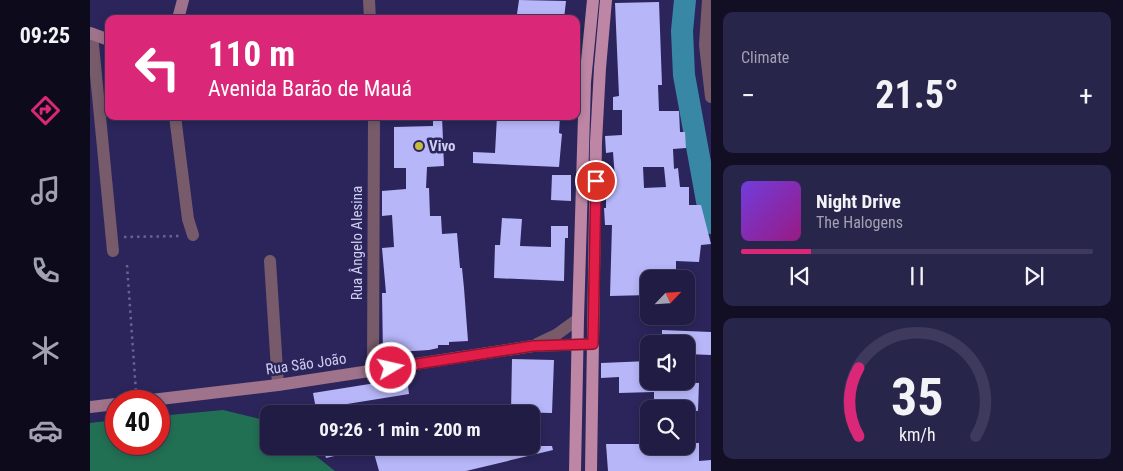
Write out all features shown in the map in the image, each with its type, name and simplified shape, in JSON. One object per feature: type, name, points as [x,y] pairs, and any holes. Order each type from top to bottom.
[{"type":"main road","points":[[575,471],[585,82],[593,0]]},
{"type":"main road","points":[[591,471],[596,142],[606,0]]},
{"type":"street","points":[[179,15],[183,0]]},
{"type":"street","points":[[369,0],[370,15]]},
{"type":"street","points":[[708,0],[710,97]]},
{"type":"street","points":[[105,38],[91,33],[114,251]]},
{"type":"street","points":[[176,120],[188,219],[193,235]]},
{"type":"street","name":"Rua Ângelo Alesina","points":[[373,371],[374,120]]},
{"type":"street","points":[[270,261],[278,385]]},
{"type":"street","name":"Rua São João","points":[[533,346],[556,335],[578,319]]},
{"type":"street","name":"Rua São João","points":[[170,398],[278,385],[533,346],[593,344]]},
{"type":"street","points":[[90,408],[105,406]]},
{"type":"path","points":[[112,237],[193,235]]},
{"type":"path","points":[[127,265],[135,390]]},
{"type":"green space","points":[[223,410],[260,419],[260,455],[315,455],[335,471],[90,471],[90,423],[105,421],[105,455],[170,455],[170,415]]},
{"type":"building","points":[[519,0],[566,1],[564,15],[517,14]]},
{"type":"building","points":[[659,2],[662,85],[658,85],[659,111],[679,111],[680,132],[685,132],[686,148],[673,149],[674,169],[678,168],[680,187],[689,187],[689,205],[701,205],[711,244],[701,245],[699,262],[676,261],[676,270],[640,270],[640,295],[610,296],[612,225],[605,225],[604,208],[606,208],[606,179],[615,179],[613,152],[606,153],[605,136],[622,135],[622,110],[613,110],[613,97],[619,96],[615,3]],"holes":[[[643,167],[664,167],[666,187],[644,188]]]},
{"type":"building","points":[[433,120],[442,120],[444,166],[427,167],[426,188],[429,188],[430,216],[441,216],[442,234],[457,233],[468,341],[449,342],[449,345],[438,345],[438,348],[429,350],[398,352],[398,355],[383,355],[382,293],[386,293],[382,248],[394,247],[392,215],[382,216],[382,191],[406,189],[406,168],[394,168],[394,127],[433,126]]},
{"type":"building","points":[[497,120],[560,120],[559,133],[562,134],[559,167],[473,163],[473,152],[495,153]]},
{"type":"building","points":[[552,175],[571,175],[571,201],[551,200]]},
{"type":"building","points":[[502,218],[522,219],[520,246],[551,247],[551,226],[568,226],[568,238],[565,238],[564,281],[494,278],[495,245],[500,245]]},
{"type":"building","points":[[662,330],[711,332],[711,355],[695,354],[695,335],[662,335]]},
{"type":"building","points":[[512,359],[554,360],[552,413],[540,413],[540,405],[511,405]]},
{"type":"building","points":[[640,361],[640,390],[695,390],[695,383],[699,383],[698,411],[695,411],[695,400],[654,400],[654,392],[619,393],[619,377],[601,378],[601,363]]},
{"type":"building","points":[[407,378],[409,394],[341,405],[315,405],[313,393]]},
{"type":"building","points":[[540,442],[541,446],[552,446],[553,450],[540,453]]},
{"type":"building","points":[[695,443],[699,443],[699,461],[711,460],[711,471],[608,471],[606,444],[640,444],[640,455],[695,455]]},
{"type":"building","points":[[325,455],[339,455],[326,458]]},
{"type":"building","points":[[375,455],[532,455],[466,471],[379,471]]},
{"type":"waterway","points":[[685,0],[682,31],[684,75],[711,223]]},
{"type":"place","name":"Vivo","points":[[419,146]]},
{"type":"route","points":[[391,368],[533,346],[593,344],[596,181]]}]
